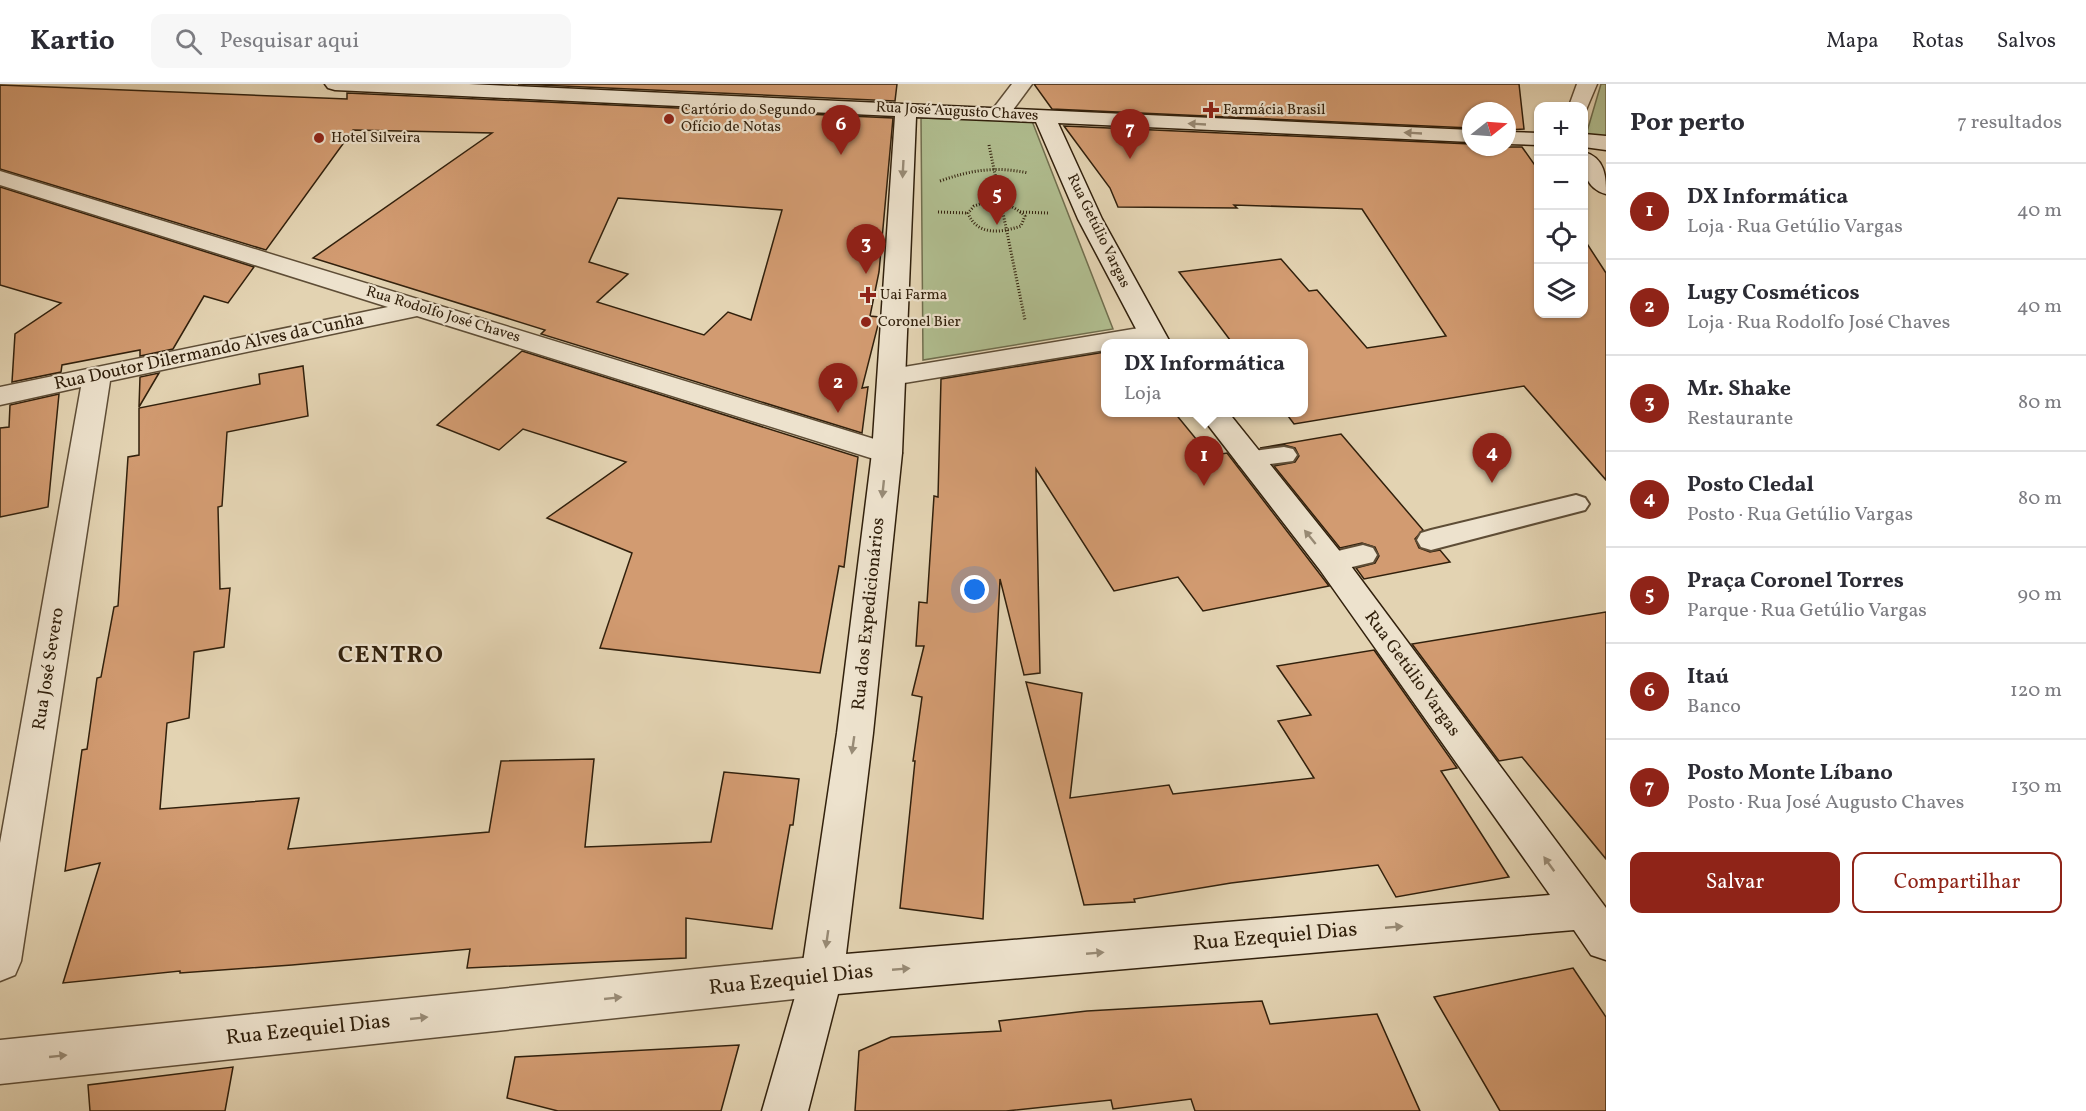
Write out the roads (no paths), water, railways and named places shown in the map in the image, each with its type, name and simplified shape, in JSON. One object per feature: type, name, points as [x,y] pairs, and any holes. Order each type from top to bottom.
[{"type":"street","name":"Rua José Augusto Chaves","points":[[335,84],[451,86],[1462,136]]},
{"type":"street","points":[[990,113],[1022,84]]},
{"type":"street","points":[[1580,102],[1587,84]]},
{"type":"street","name":"Rua dos Expedicionários","points":[[785,1111],[822,976],[855,733],[887,453],[906,110]]},
{"type":"street","name":"Rua Getúlio Vargas","points":[[1044,116],[1090,219],[1154,339]]},
{"type":"street","points":[[1516,138],[1534,139]]},
{"type":"street","points":[[1588,141],[1606,143]]},
{"type":"street","points":[[1588,164],[1606,187]]},
{"type":"street","name":"Rua Rodolfo José Chaves","points":[[0,178],[887,453]]},
{"type":"street","name":"Rua Doutor Dilermando Alves da Cunha","points":[[0,396],[418,308]]},
{"type":"street","points":[[892,376],[1101,346]]},
{"type":"street","name":"Rua José Severo","points":[[0,961],[98,377]]},
{"type":"street","name":"Rua Getúlio Vargas","points":[[1216,417],[1248,459],[1347,559],[1595,926]]},
{"type":"street","name":"Rua Ezequiel Dias","points":[[0,1062],[822,976],[1595,926]]},
{"type":"lane","points":[[1248,459],[1284,455]]},
{"type":"lane","points":[[1431,540],[1576,504]]},
{"type":"place","name":"Farmácia Brasil","points":[[1211,110]]},
{"type":"place","name":"Cartório do Segundo Ofício de Notas","points":[[669,119]]},
{"type":"place","name":"Hotel Silveira","points":[[319,138]]},
{"type":"place","name":"Itaú","points":[[841,155]]},
{"type":"place","name":"Posto Monte Líbano","points":[[1130,159]]},
{"type":"place","name":"Praça Coronel Torres","points":[[997,225]]},
{"type":"place","name":"Mr. Shake","points":[[866,274]]},
{"type":"place","name":"Uai Farma","points":[[868,295]]},
{"type":"place","name":"Coronel Bier","points":[[866,322]]},
{"type":"place","name":"Lugy Cosméticos","points":[[838,413]]},
{"type":"place","name":"Posto Cledal","points":[[1492,483]]},
{"type":"place","name":"DX Informática","points":[[1204,486]]},
{"type":"district","name":"CENTRO","points":[[391,656]]}]
